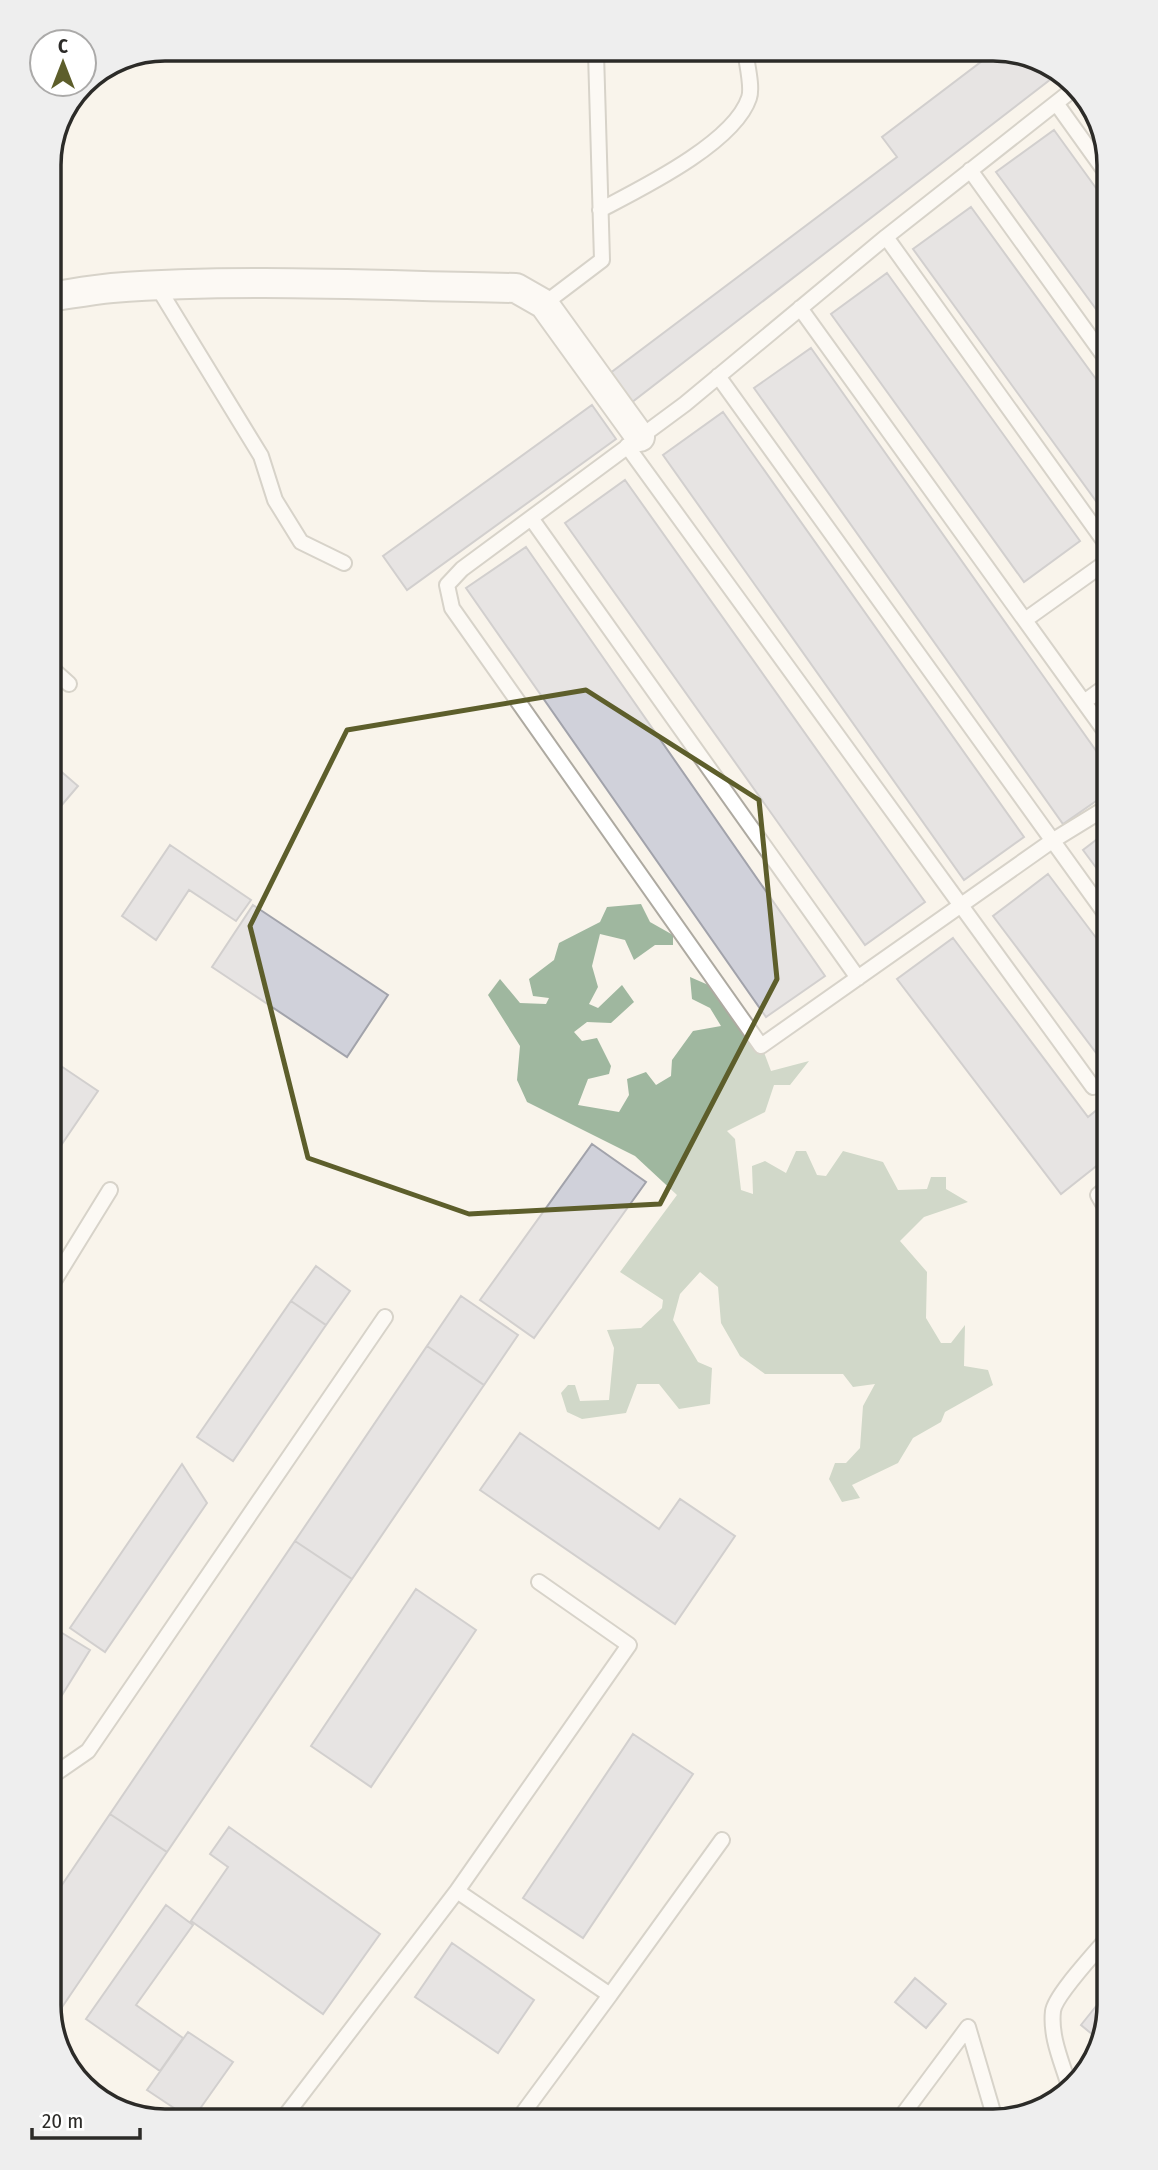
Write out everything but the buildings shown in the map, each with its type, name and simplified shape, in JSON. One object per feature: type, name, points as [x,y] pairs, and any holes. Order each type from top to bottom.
[{"type":"street","points":[[61,295],[110,288],[268,284],[516,288],[544,304],[634,442]]},
{"type":"lane","points":[[544,304],[602,260],[597,61]]},
{"type":"lane","points":[[600,210],[679,167],[739,119],[750,95],[746,61]]},
{"type":"lane","points":[[1068,94],[886,237],[718,376],[634,442],[462,569],[447,585],[452,608],[761,1046],[1052,841],[1097,814]]},
{"type":"lane","points":[[1056,103],[1096,159]]},
{"type":"lane","points":[[970,170],[1097,346]]},
{"type":"lane","points":[[886,237],[1097,531]]},
{"type":"lane","points":[[157,286],[261,456],[275,500],[301,542],[344,563]]},
{"type":"lane","points":[[800,308],[1097,720]]},
{"type":"lane","points":[[718,376],[1097,903]]},
{"type":"lane","points":[[634,442],[1093,1087]]},
{"type":"lane","points":[[531,518],[858,978]]},
{"type":"lane","points":[[1025,620],[1097,569]]},
{"type":"lane","points":[[61,677],[69,684]]},
{"type":"lane","points":[[1084,702],[1097,693]]},
{"type":"lane","points":[[61,1270],[110,1190]]},
{"type":"lane","points":[[61,1770],[88,1751],[385,1317]]},
{"type":"lane","points":[[290,2109],[457,1891],[629,1645],[539,1582]]},
{"type":"lane","points":[[526,2109],[722,1839]]},
{"type":"lane","points":[[457,1891],[610,1994]]},
{"type":"lane","points":[[1066,2078],[1053,2035],[1053,2008],[1097,1950]]},
{"type":"lane","points":[[907,2109],[968,2027],[992,2109]]},
{"type":"highlighted area","points":[[586,690],[759,800],[777,979],[660,1204],[469,1214],[308,1158],[250,926],[347,730]]},
{"type":"green space","points":[[641,904],[650,922],[673,935],[673,945],[655,945],[634,960],[625,940],[600,934],[592,966],[598,987],[589,1004],[598,1008],[622,985],[634,1002],[611,1023],[587,1022],[574,1032],[582,1041],[597,1038],[611,1066],[609,1074],[588,1079],[578,1105],[619,1112],[629,1095],[627,1079],[646,1072],[656,1085],[671,1076],[672,1060],[693,1031],[721,1026],[710,1008],[692,999],[690,977],[713,987],[749,1042],[762,1047],[771,1071],[809,1061],[790,1085],[774,1085],[765,1112],[727,1131],[735,1139],[741,1190],[753,1194],[752,1166],[765,1161],[786,1173],[796,1151],[806,1151],[817,1175],[826,1176],[843,1151],[883,1162],[898,1190],[927,1189],[931,1177],[946,1177],[946,1189],[968,1202],[924,1217],[900,1241],[927,1272],[926,1318],[941,1343],[951,1343],[965,1325],[964,1366],[988,1370],[993,1385],[945,1412],[941,1422],[913,1438],[898,1463],[852,1485],[860,1498],[842,1502],[829,1479],[835,1463],[846,1463],[860,1448],[863,1406],[875,1384],[853,1387],[843,1374],[765,1374],[740,1356],[721,1323],[718,1287],[700,1272],[680,1294],[673,1320],[698,1362],[712,1368],[710,1404],[679,1409],[659,1384],[637,1384],[626,1413],[582,1419],[567,1412],[561,1393],[568,1385],[575,1385],[580,1401],[609,1400],[614,1348],[607,1330],[641,1328],[662,1308],[663,1300],[620,1272],[677,1195],[635,1156],[527,1102],[517,1080],[520,1046],[488,995],[500,979],[520,1003],[546,1004],[549,998],[533,996],[529,979],[554,960],[559,943],[600,922],[607,907]]}]
